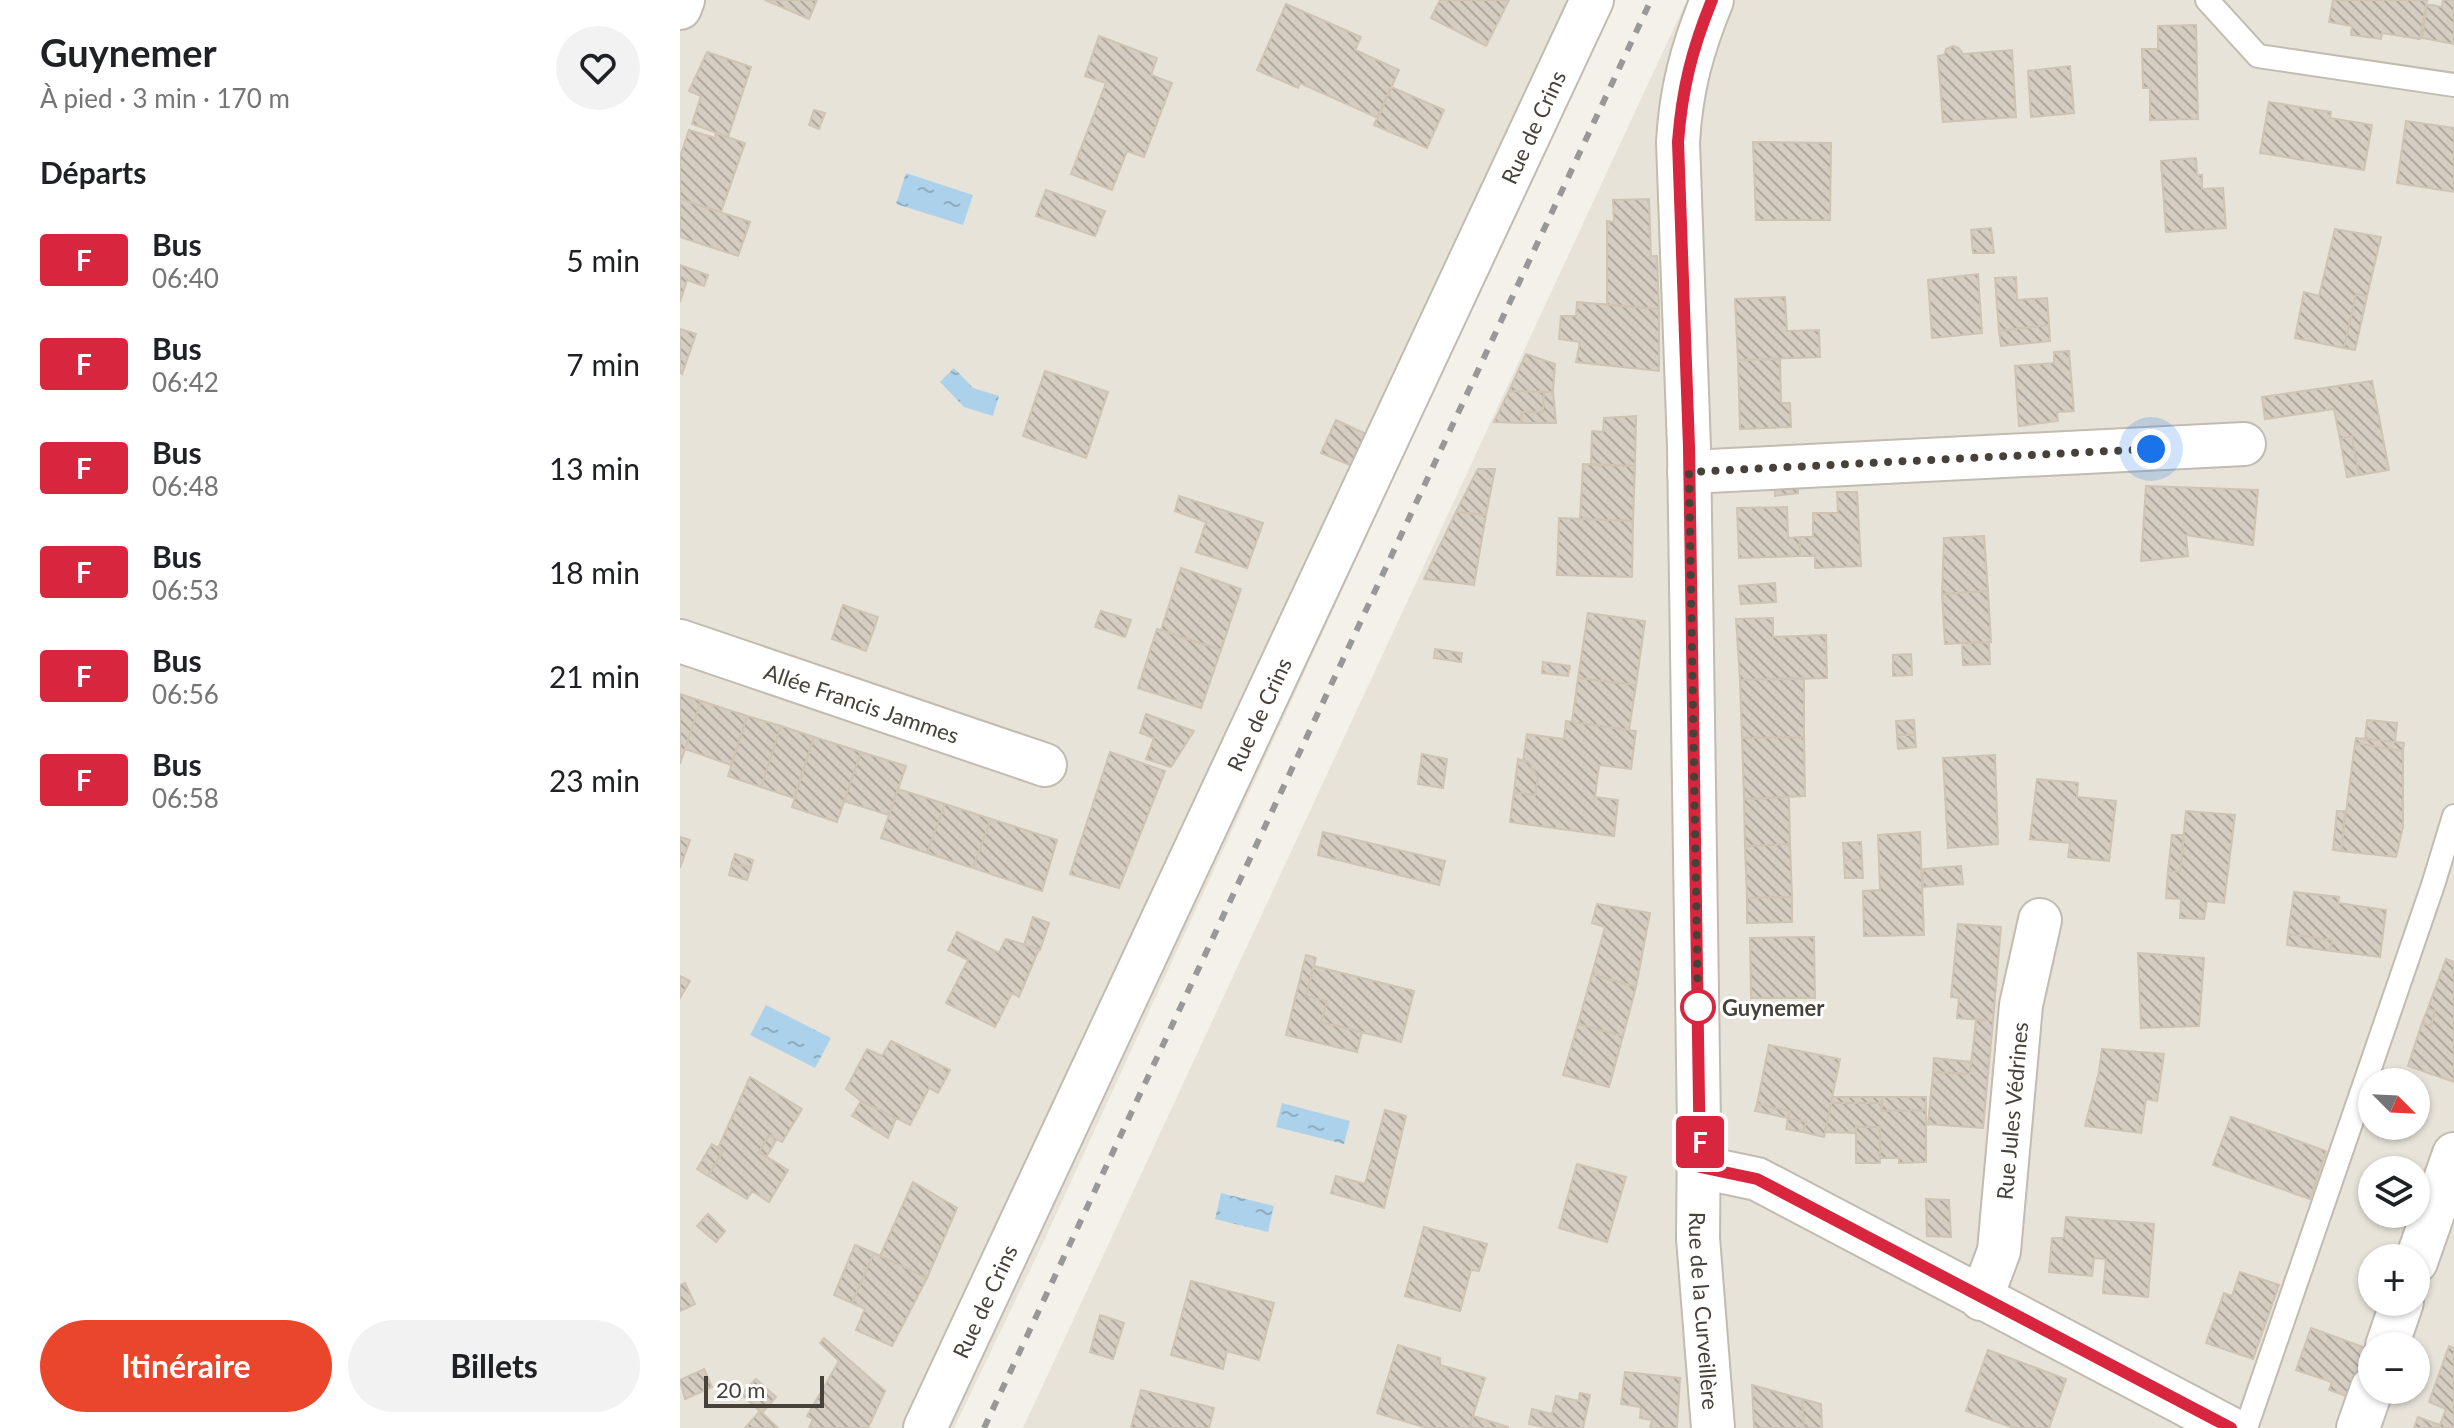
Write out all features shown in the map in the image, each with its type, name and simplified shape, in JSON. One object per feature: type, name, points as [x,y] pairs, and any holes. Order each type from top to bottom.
[{"type":"street","points":[[680,8],[683,0]]},
{"type":"street","name":"Rue de Crins","points":[[925,1428],[1592,0]]},
{"type":"street","name":"Rue de la Curveillère","points":[[1712,0],[1687,72],[1681,99],[1678,142],[1689,472],[1700,1167],[1698,1238],[1713,1428]]},
{"type":"street","points":[[1689,472],[2244,444]]},
{"type":"street","name":"Allée Francis Jammes","points":[[680,641],[1045,765]]},
{"type":"street","name":"Rue Jules Védrines","points":[[1981,1299],[1999,1251],[2021,1005],[2040,920]]},
{"type":"street","points":[[2422,1244],[2454,1154]]},
{"type":"street","points":[[1700,1167],[1757,1179],[2230,1428]]},
{"type":"street","points":[[2358,1428],[2366,1404]]},
{"type":"lane","points":[[2207,0],[2258,56],[2454,85]]},
{"type":"lane","points":[[2246,1428],[2454,816]]},
{"type":"shaded area","points":[[680,0],[1616,0],[1042,1245],[954,1428],[680,1428]]},
{"type":"shaded area","points":[[1687,0],[2454,0],[2454,1428],[1023,1428]]},
{"type":"water","points":[[906,173],[973,195],[963,225],[896,204]]},
{"type":"water","points":[[954,368],[973,388],[999,396],[993,416],[964,407],[940,382]]},
{"type":"water","points":[[766,1005],[831,1038],[815,1068],[750,1035]]},
{"type":"water","points":[[1282,1103],[1350,1121],[1344,1144],[1276,1127]]},
{"type":"water","points":[[1221,1193],[1274,1206],[1268,1232],[1215,1219]]},
{"type":"building","points":[[765,0],[817,0],[809,19]]},
{"type":"building","points":[[1440,0],[1509,0],[1486,46],[1431,18]]},
{"type":"building","points":[[2333,0],[2427,0],[2420,39],[2382,33],[2381,39],[2351,35],[2352,26],[2329,22]]},
{"type":"building","points":[[2443,0],[2454,0],[2454,44],[2422,38],[2427,4],[2442,7]]},
{"type":"building","points":[[1286,4],[1361,37],[1355,50],[1399,70],[1378,118],[1300,83],[1298,88],[1257,70]]},
{"type":"building","points":[[2196,25],[2198,119],[2150,120],[2150,88],[2143,88],[2142,49],[2158,49],[2158,26]]},
{"type":"building","points":[[1099,36],[1157,58],[1151,75],[1172,83],[1144,157],[1127,151],[1112,190],[1071,174],[1106,83],[1085,76]]},
{"type":"building","points":[[1953,46],[1963,54],[2012,50],[2016,117],[1943,122],[1938,56],[1944,55],[1946,49]]},
{"type":"building","points":[[707,52],[751,67],[728,137],[692,124],[701,96],[689,91]]},
{"type":"building","points":[[2070,66],[2074,113],[2031,117],[2028,71]]},
{"type":"building","points":[[1391,87],[1444,110],[1427,148],[1374,125]]},
{"type":"building","points":[[2269,102],[2331,112],[2330,118],[2372,125],[2364,170],[2260,153]]},
{"type":"building","points":[[814,110],[825,113],[819,129],[809,125]]},
{"type":"building","points":[[2406,121],[2454,128],[2454,192],[2397,183]]},
{"type":"building","points":[[689,130],[715,138],[716,133],[745,143],[721,212],[680,199],[680,157]]},
{"type":"building","points":[[1753,142],[1831,143],[1830,220],[1756,220]]},
{"type":"building","points":[[2196,158],[2197,175],[2202,175],[2202,189],[2223,188],[2226,228],[2166,232],[2161,161]]},
{"type":"building","points":[[1046,190],[1105,211],[1095,236],[1036,216]]},
{"type":"building","points":[[680,199],[750,222],[738,256],[680,237]]},
{"type":"building","points":[[1649,199],[1651,256],[1657,256],[1659,309],[1607,305],[1607,221],[1614,222],[1613,200]]},
{"type":"building","points":[[1991,228],[1994,253],[1973,253],[1971,230]]},
{"type":"building","points":[[2335,229],[2381,237],[2367,296],[2356,294],[2344,348],[2295,338],[2304,292],[2319,296]]},
{"type":"building","points":[[680,265],[708,275],[704,286],[687,280],[680,302]]},
{"type":"building","points":[[1978,274],[1982,333],[1932,338],[1928,280]]},
{"type":"building","points":[[2016,277],[2017,300],[2047,298],[2049,325],[1999,331],[1995,278]]},
{"type":"building","points":[[2356,294],[2367,296],[2355,350],[2344,348]]},
{"type":"building","points":[[1785,297],[1787,331],[1819,330],[1820,357],[1738,360],[1735,299]]},
{"type":"building","points":[[1577,302],[1659,309],[1659,371],[1576,362],[1580,342],[1559,339],[1561,316],[1576,316]]},
{"type":"building","points":[[2049,325],[2050,341],[2001,346],[1999,331]]},
{"type":"building","points":[[680,329],[696,334],[682,374],[680,373]]},
{"type":"building","points":[[2069,351],[2074,411],[2057,412],[2058,421],[2019,426],[2015,366],[2054,363],[2054,352]]},
{"type":"building","points":[[1526,354],[1555,364],[1553,392],[1509,391]]},
{"type":"building","points":[[1780,359],[1781,403],[1790,403],[1791,427],[1740,429],[1738,360]]},
{"type":"building","points":[[1045,371],[1108,392],[1086,458],[1023,436]]},
{"type":"building","points":[[2372,381],[2389,470],[2359,475],[2352,436],[2340,439],[2334,409],[2265,419],[2262,397]]},
{"type":"building","points":[[1509,391],[1544,392],[1543,412],[1522,412],[1521,423],[1494,422]]},
{"type":"building","points":[[1544,392],[1553,392],[1556,423],[1521,423],[1522,412],[1543,412]]},
{"type":"building","points":[[1636,416],[1635,466],[1591,465],[1592,431],[1603,432],[1604,418]]},
{"type":"building","points":[[1336,420],[1366,434],[1352,466],[1321,453]]},
{"type":"building","points":[[2352,436],[2359,475],[2347,477],[2340,439]]},
{"type":"building","points":[[1583,464],[1635,466],[1633,521],[1580,519]]},
{"type":"building","points":[[1478,469],[1495,469],[1486,515],[1456,512]]},
{"type":"building","points":[[1798,477],[1798,493],[1775,496],[1774,479]]},
{"type":"building","points":[[2146,486],[2258,490],[2253,545],[2186,535],[2188,556],[2141,561]]},
{"type":"building","points":[[1837,492],[1857,492],[1861,566],[1815,568],[1815,556],[1800,556],[1800,537],[1813,537],[1813,513],[1838,513]]},
{"type":"building","points":[[1179,496],[1263,523],[1247,568],[1196,552],[1206,522],[1175,511]]},
{"type":"building","points":[[1787,507],[1788,538],[1800,537],[1800,556],[1739,558],[1737,508]]},
{"type":"building","points":[[1456,512],[1486,515],[1474,585],[1424,579]]},
{"type":"building","points":[[1559,518],[1633,521],[1632,577],[1557,575]]},
{"type":"building","points":[[1984,536],[1988,591],[1942,594],[1944,538]]},
{"type":"building","points":[[1181,568],[1241,589],[1221,650],[1161,630]]},
{"type":"building","points":[[1775,583],[1776,602],[1741,604],[1739,586]]},
{"type":"building","points":[[1988,591],[1991,642],[1945,644],[1942,594]]},
{"type":"building","points":[[843,605],[878,617],[866,651],[832,639]]},
{"type":"building","points":[[1101,611],[1131,620],[1125,637],[1095,627]]},
{"type":"building","points":[[1588,613],[1645,621],[1636,685],[1578,678]]},
{"type":"building","points":[[1773,618],[1773,637],[1826,635],[1827,678],[1740,680],[1736,619]]},
{"type":"building","points":[[1157,629],[1221,650],[1201,708],[1138,688]]},
{"type":"building","points":[[1989,642],[1990,664],[1963,665],[1962,643]]},
{"type":"building","points":[[1435,649],[1462,653],[1461,662],[1434,658]]},
{"type":"building","points":[[1911,654],[1912,675],[1893,676],[1893,655]]},
{"type":"building","points":[[1543,662],[1570,666],[1568,676],[1542,673]]},
{"type":"building","points":[[1578,678],[1636,685],[1629,730],[1572,722]]},
{"type":"building","points":[[1804,678],[1804,737],[1742,738],[1740,680]]},
{"type":"building","points":[[680,694],[701,701],[680,764]]},
{"type":"building","points":[[701,701],[747,716],[731,765],[685,749]]},
{"type":"building","points":[[1146,714],[1194,731],[1171,767],[1146,759],[1154,738],[1140,733]]},
{"type":"building","points":[[747,716],[781,726],[761,787],[728,776]]},
{"type":"building","points":[[1914,720],[1915,735],[1897,735],[1896,721]]},
{"type":"building","points":[[2367,720],[2397,723],[2395,742],[2365,739]]},
{"type":"building","points":[[1566,721],[1636,731],[1631,769],[1599,765],[1595,797],[1618,800],[1614,836],[1510,822],[1514,792],[1535,795],[1538,778],[1529,762],[1523,761],[1527,734],[1564,739]]},
{"type":"building","points":[[781,726],[814,737],[794,798],[761,787]]},
{"type":"building","points":[[1897,735],[1915,735],[1916,747],[1898,749]]},
{"type":"building","points":[[814,737],[861,752],[837,822],[792,807]]},
{"type":"building","points":[[1804,737],[1805,796],[1744,799],[1742,738]]},
{"type":"building","points":[[2356,738],[2404,743],[2403,751],[2355,743]]},
{"type":"building","points":[[2355,743],[2403,751],[2403,827],[2396,857],[2341,851]]},
{"type":"building","points":[[861,752],[906,766],[889,815],[844,801]]},
{"type":"building","points":[[1110,752],[1165,771],[1119,888],[1070,874]]},
{"type":"building","points":[[1422,754],[1447,759],[1443,788],[1418,784]]},
{"type":"building","points":[[1995,755],[1998,844],[1948,848],[1943,758]]},
{"type":"building","points":[[1518,759],[1529,762],[1538,778],[1535,795],[1514,792]]},
{"type":"building","points":[[2037,779],[2078,783],[2077,797],[2116,801],[2109,861],[2068,857],[2070,843],[2030,839]]},
{"type":"building","points":[[898,789],[945,804],[927,853],[881,838]]},
{"type":"building","points":[[1789,797],[1790,844],[1745,846],[1744,799]]},
{"type":"building","points":[[945,804],[991,819],[973,868],[927,853]]},
{"type":"building","points":[[2186,811],[2235,815],[2224,903],[2207,901],[2204,919],[2180,918],[2181,899],[2166,898],[2168,871],[2180,872]]},
{"type":"building","points":[[2337,811],[2345,811],[2341,851],[2333,850]]},
{"type":"building","points":[[991,819],[1057,840],[1042,891],[973,868]]},
{"type":"building","points":[[1323,832],[1445,861],[1439,885],[1318,855]]},
{"type":"building","points":[[1920,832],[1924,935],[1864,936],[1863,891],[1880,890],[1878,835]]},
{"type":"building","points":[[2172,835],[2184,835],[2180,872],[2168,871]]},
{"type":"building","points":[[680,837],[690,840],[680,868]]},
{"type":"building","points":[[1861,842],[1862,859],[1844,860],[1843,843]]},
{"type":"building","points":[[1790,844],[1792,897],[1747,898],[1745,846]]},
{"type":"building","points":[[735,854],[753,860],[751,868],[732,863]]},
{"type":"building","points":[[1862,859],[1863,878],[1845,878],[1844,860]]},
{"type":"building","points":[[732,863],[751,868],[747,880],[729,875]]},
{"type":"building","points":[[1961,866],[1963,884],[1923,887],[1923,869]]},
{"type":"building","points":[[2294,892],[2339,897],[2338,903],[2386,910],[2380,957],[2330,951],[2332,940],[2288,934]]},
{"type":"building","points":[[1792,897],[1792,922],[1747,923],[1747,898]]},
{"type":"building","points":[[1597,904],[1650,913],[1636,987],[1592,974],[1605,927],[1592,923]]},
{"type":"building","points":[[1033,917],[1049,923],[1040,950],[1024,945]]},
{"type":"building","points":[[1958,924],[2001,927],[1993,1021],[1957,1018],[1959,998],[1951,997]]},
{"type":"building","points":[[957,932],[999,953],[1006,939],[1039,949],[1019,997],[1012,993],[995,1027],[946,1003],[968,960],[948,950]]},
{"type":"building","points":[[2288,934],[2332,940],[2330,951],[2287,945]]},
{"type":"building","points":[[1814,937],[1815,998],[1751,998],[1750,938]]},
{"type":"building","points":[[2138,953],[2204,958],[2199,1026],[2141,1028]]},
{"type":"building","points":[[1306,955],[1316,958],[1306,996],[1327,1001],[1321,1022],[1362,1032],[1357,1052],[1286,1035]]},
{"type":"building","points":[[2446,959],[2454,962],[2454,1082],[2430,1074],[2430,1068],[2408,1066],[2422,1023],[2431,1026],[2435,1011],[2428,1008]]},
{"type":"building","points":[[1314,966],[1414,991],[1401,1042],[1321,1022],[1327,1001],[1306,996]]},
{"type":"building","points":[[1592,974],[1636,987],[1623,1036],[1578,1024]]},
{"type":"building","points":[[680,976],[690,981],[680,998]]},
{"type":"building","points":[[2428,1008],[2435,1011],[2431,1026],[2422,1023]]},
{"type":"building","points":[[1976,1020],[1993,1021],[1983,1128],[1928,1124],[1933,1072],[1970,1074]]},
{"type":"building","points":[[1578,1024],[1623,1036],[1609,1087],[1563,1075]]},
{"type":"building","points":[[891,1041],[950,1070],[938,1093],[929,1088],[910,1125],[861,1101],[846,1089],[867,1049],[882,1056]]},
{"type":"building","points":[[1769,1045],[1840,1059],[1824,1137],[1803,1132],[1806,1122],[1788,1118],[1790,1111],[1757,1104]]},
{"type":"building","points":[[2102,1049],[2164,1054],[2157,1101],[2146,1099],[2141,1133],[2085,1126]]},
{"type":"building","points":[[1934,1058],[1971,1062],[1970,1074],[1933,1072]]},
{"type":"building","points":[[750,1077],[802,1109],[782,1142],[769,1135],[759,1152],[788,1170],[769,1202],[752,1191],[747,1199],[708,1176],[723,1151],[718,1148]]},
{"type":"building","points":[[1832,1097],[1882,1097],[1881,1103],[1831,1103]]},
{"type":"building","points":[[1882,1097],[1926,1097],[1926,1110],[1882,1111]]},
{"type":"building","points":[[861,1101],[896,1118],[888,1138],[852,1116]]},
{"type":"building","points":[[1831,1103],[1881,1103],[1882,1111],[1926,1110],[1926,1162],[1899,1163],[1899,1158],[1880,1158],[1880,1127],[1856,1127],[1856,1133],[1825,1132]]},
{"type":"building","points":[[1757,1104],[1790,1111],[1788,1118],[1755,1111]]},
{"type":"building","points":[[1385,1110],[1406,1116],[1384,1208],[1331,1193],[1336,1176],[1365,1184]]},
{"type":"building","points":[[2231,1117],[2326,1151],[2310,1199],[2213,1165]]},
{"type":"building","points":[[1788,1118],[1806,1122],[1803,1132],[1786,1129]]},
{"type":"building","points":[[1856,1127],[1880,1127],[1880,1163],[1856,1163]]},
{"type":"building","points":[[769,1135],[777,1139],[766,1157],[759,1152]]},
{"type":"building","points":[[712,1144],[723,1151],[708,1176],[697,1169]]},
{"type":"building","points":[[1577,1164],[1626,1177],[1607,1242],[1559,1228]]},
{"type":"building","points":[[913,1182],[957,1208],[927,1278],[880,1256]]},
{"type":"building","points":[[1926,1199],[1949,1200],[1951,1237],[1927,1236]]},
{"type":"building","points":[[708,1214],[725,1231],[716,1242],[697,1226]]},
{"type":"building","points":[[2066,1217],[2154,1224],[2148,1297],[2103,1293],[2106,1259],[2094,1258],[2092,1276],[2049,1272],[2052,1238],[2064,1238]]},
{"type":"building","points":[[1424,1227],[1487,1244],[1479,1271],[1471,1270],[1460,1311],[1405,1296]]},
{"type":"building","points":[[855,1245],[874,1253],[852,1303],[834,1295]]},
{"type":"building","points":[[874,1253],[927,1278],[892,1346],[856,1330],[865,1309],[852,1303]]},
{"type":"building","points":[[2240,1272],[2279,1285],[2253,1359],[2206,1343],[2224,1293],[2232,1296]]},
{"type":"building","points":[[1191,1281],[1274,1303],[1259,1360],[1227,1351],[1223,1369],[1171,1355]]},
{"type":"building","points":[[685,1283],[695,1304],[680,1311],[680,1285]]},
{"type":"building","points":[[1100,1315],[1124,1323],[1113,1359],[1090,1352]]},
{"type":"building","points":[[2311,1328],[2358,1345],[2358,1371],[2349,1397],[2329,1390],[2332,1382],[2296,1370]]},
{"type":"building","points":[[824,1338],[885,1391],[868,1428],[809,1428],[813,1419],[807,1416],[839,1361],[820,1343]]},
{"type":"building","points":[[1398,1345],[1440,1358],[1440,1365],[1485,1378],[1469,1428],[1427,1428],[1377,1413]]},
{"type":"building","points":[[2449,1346],[2454,1348],[2454,1428],[2414,1428],[2418,1417],[2440,1425],[2446,1409],[2430,1402]]},
{"type":"building","points":[[1988,1350],[2066,1379],[2049,1428],[2014,1428],[1966,1411]]},
{"type":"building","points":[[704,1369],[712,1387],[685,1399],[680,1380]]},
{"type":"building","points":[[1625,1372],[1680,1378],[1677,1428],[1650,1428],[1652,1420],[1640,1418],[1641,1407],[1621,1404]]},
{"type":"building","points":[[756,1379],[776,1397],[762,1413],[741,1394]]},
{"type":"building","points":[[1752,1385],[1802,1399],[1804,1428],[1754,1428]]},
{"type":"building","points":[[1141,1390],[1214,1408],[1209,1428],[1131,1428]]},
{"type":"building","points":[[1580,1393],[1590,1395],[1583,1428],[1548,1428],[1529,1424],[1532,1409],[1552,1414],[1556,1396],[1579,1401]]},
{"type":"building","points":[[1802,1399],[1821,1404],[1822,1428],[1804,1428]]},
{"type":"building","points":[[760,1411],[762,1413],[778,1428],[745,1428]]},
{"type":"building","points":[[1473,1416],[1508,1427],[1508,1428],[1469,1428]]},
{"type":"railway","points":[[984,1428],[1651,0]]},
{"type":"bus line","name":"F","points":[[1712,0],[1687,72],[1681,99],[1678,142],[1689,447],[1700,1167],[1757,1179],[2231,1428]]},
{"type":"place","name":"Guynemer","points":[[1698,1007]]},
{"type":"route","points":[[1698,1007],[1689,472],[2151,449]]}]
